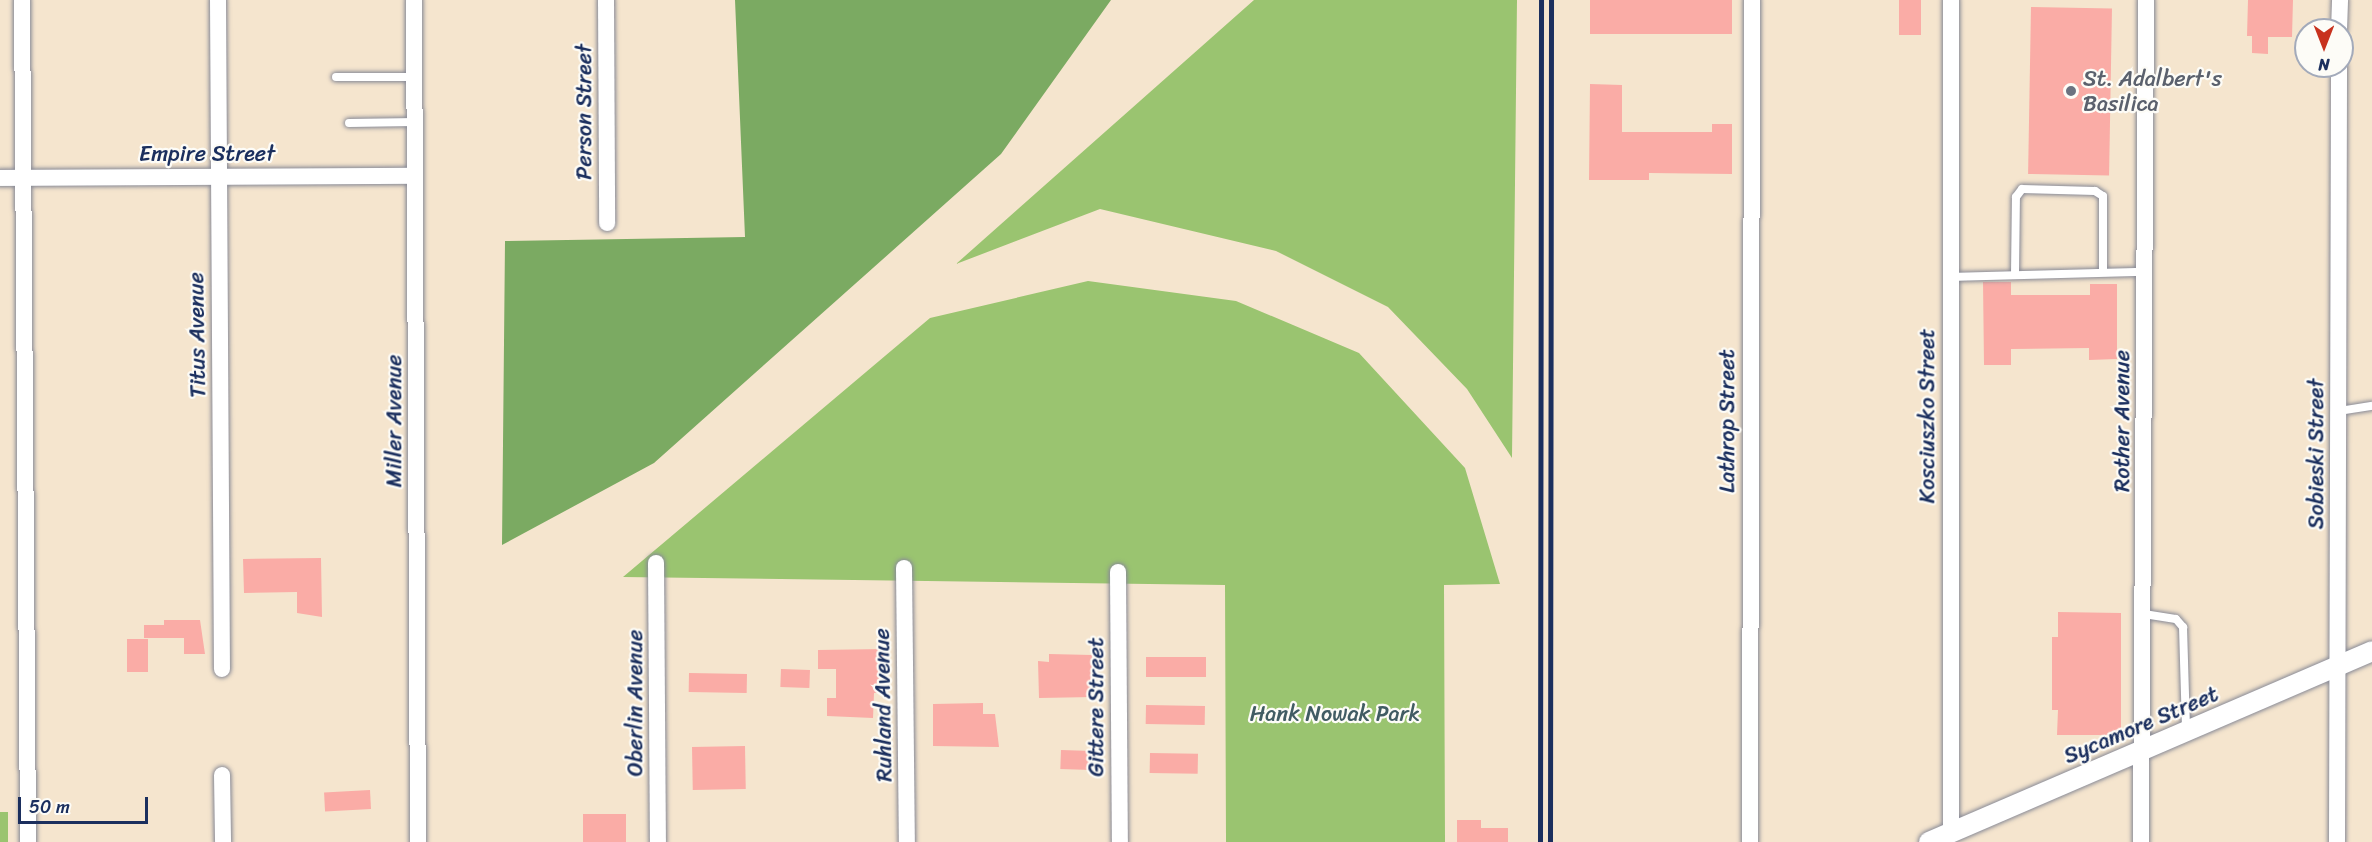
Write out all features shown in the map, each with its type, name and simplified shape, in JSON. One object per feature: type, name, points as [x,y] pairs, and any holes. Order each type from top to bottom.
[{"type":"street","points":[[22,0],[28,842]]},
{"type":"street","name":"Titus Avenue","points":[[218,0],[222,669]]},
{"type":"street","name":"Miller Avenue","points":[[414,0],[418,842]]},
{"type":"street","name":"Person Street","points":[[606,0],[607,223]]},
{"type":"street","name":"Lathrop Street","points":[[1750,842],[1752,0]]},
{"type":"street","name":"Kosciuszko Street","points":[[1951,0],[1949,277],[1951,832]]},
{"type":"street","name":"Rother Avenue","points":[[2141,842],[2146,0]]},
{"type":"street","points":[[2340,0],[2340,18]]},
{"type":"street","name":"Sobieski Street","points":[[2337,842],[2339,78]]},
{"type":"street","name":"Empire Street","points":[[0,178],[415,176]]},
{"type":"street","name":"Oberlin Avenue","points":[[656,563],[658,842]]},
{"type":"street","name":"Ruhland Avenue","points":[[904,568],[907,842]]},
{"type":"street","name":"Gittere Street","points":[[1118,572],[1120,842]]},
{"type":"street","name":"Sycamore Street","points":[[1929,842],[2143,752],[2372,651]]},
{"type":"street","points":[[222,775],[223,842]]},
{"type":"lane","points":[[336,77],[414,77]]},
{"type":"lane","points":[[349,123],[414,122]]},
{"type":"lane","points":[[2015,274],[2016,197],[2022,189],[2095,191],[2103,196],[2103,272]]},
{"type":"lane","points":[[1949,277],[2145,272]]},
{"type":"lane","points":[[2339,411],[2372,406]]},
{"type":"lane","points":[[2144,614],[2176,619],[2183,627],[2186,733]]},
{"type":"green space","points":[[735,0],[1111,0],[1001,154],[654,463],[502,545],[505,241],[745,237]]},
{"type":"green space","points":[[1254,0],[1517,0],[1512,458],[1467,389],[1388,307],[1276,251],[1100,209],[956,264]]},
{"type":"green space","name":"Hank Nowak Park","points":[[1088,281],[1236,301],[1359,353],[1465,468],[1500,584],[1444,585],[1445,842],[1226,842],[1225,585],[623,577],[930,318]]},
{"type":"green space","points":[[0,812],[8,812],[8,842],[0,842]]},
{"type":"building","points":[[1590,0],[1732,0],[1732,34],[1590,34]]},
{"type":"building","points":[[1899,0],[1921,0],[1921,35],[1899,35]]},
{"type":"building","points":[[2248,0],[2293,0],[2292,37],[2268,37],[2268,54],[2252,53],[2252,36],[2247,36]]},
{"type":"building","name":"St. Adalbert's Basilica","points":[[2031,7],[2112,8],[2109,175],[2028,174]]},
{"type":"building","points":[[1590,84],[1622,85],[1622,132],[1712,132],[1712,124],[1732,124],[1732,174],[1649,173],[1649,180],[1589,180]]},
{"type":"building","points":[[1983,282],[2011,282],[2011,295],[2090,295],[2090,284],[2117,284],[2117,359],[2089,360],[2089,348],[2011,349],[2011,365],[1984,365]]},
{"type":"building","points":[[321,558],[322,617],[297,613],[297,592],[244,593],[243,559]]},
{"type":"building","points":[[2058,612],[2121,613],[2121,735],[2057,735],[2058,710],[2052,710],[2052,637],[2058,637]]},
{"type":"building","points":[[164,620],[200,620],[205,654],[184,654],[184,638],[144,638],[144,625],[164,625]]},
{"type":"building","points":[[127,639],[148,639],[148,672],[127,672]]},
{"type":"building","points":[[884,649],[885,668],[880,668],[881,693],[874,693],[873,718],[827,716],[827,698],[836,698],[836,669],[818,669],[818,650]]},
{"type":"building","points":[[1049,654],[1092,655],[1093,697],[1039,698],[1038,661],[1049,662]]},
{"type":"building","points":[[1146,657],[1206,657],[1206,677],[1146,677]]},
{"type":"building","points":[[781,669],[810,670],[809,688],[780,687]]},
{"type":"building","points":[[689,673],[747,674],[747,693],[689,692]]},
{"type":"building","points":[[983,703],[983,714],[995,714],[999,747],[933,746],[933,704]]},
{"type":"building","points":[[1146,705],[1205,706],[1205,725],[1146,724]]},
{"type":"building","points":[[745,746],[746,789],[693,790],[692,747]]},
{"type":"building","points":[[1061,750],[1092,751],[1091,770],[1060,769]]},
{"type":"building","points":[[1150,753],[1198,754],[1198,774],[1150,773]]},
{"type":"building","points":[[370,790],[371,809],[325,811],[324,792]]},
{"type":"building","points":[[583,814],[626,814],[626,842],[583,842]]},
{"type":"building","points":[[1457,820],[1481,820],[1481,828],[1508,828],[1508,842],[1457,842]]},
{"type":"railway","points":[[1540,842],[1541,0]]},
{"type":"railway","points":[[1550,842],[1551,0]]},
{"type":"place","name":"St. Adalbert's Basilica","points":[[2071,91]]}]
